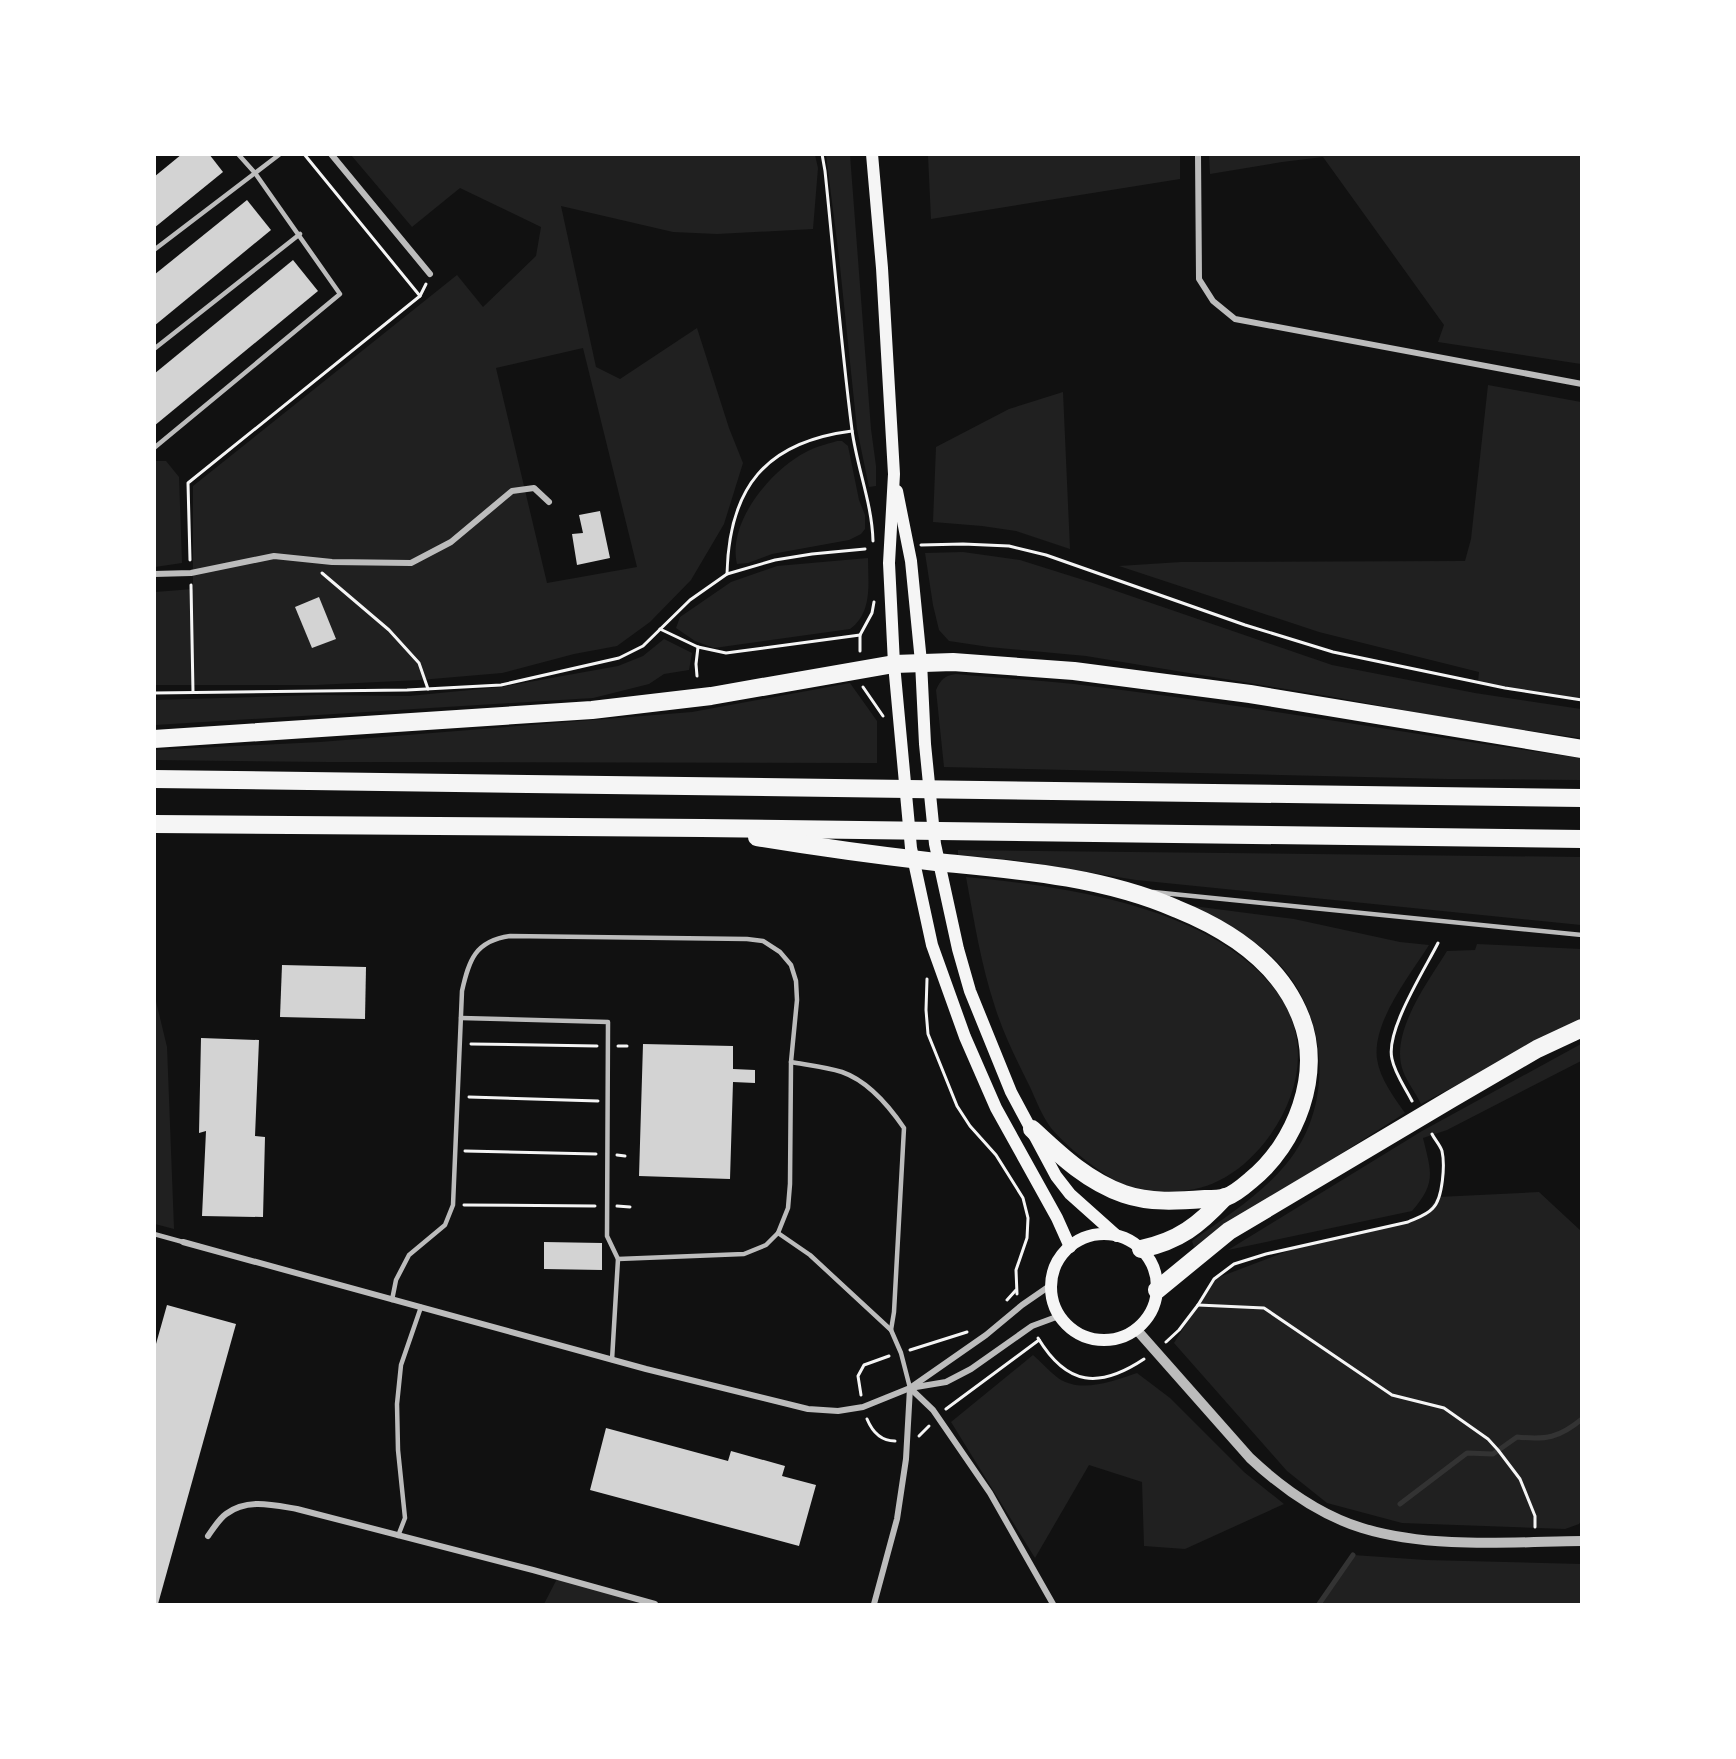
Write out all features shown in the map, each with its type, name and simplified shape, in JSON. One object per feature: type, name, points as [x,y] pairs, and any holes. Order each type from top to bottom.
[{"type":"highway","points":[[154,739],[623,706],[711,696],[894,664],[953,662],[1098,674],[1250,694],[1581,748]]},
{"type":"highway","points":[[154,779],[1581,798]]},
{"type":"highway","points":[[154,824],[1581,839]]},
{"type":"highway","points":[[702,828],[842,852],[1047,874],[1120,888],[1177,909],[1209,924],[1261,958],[1294,1001],[1302,1020],[1309,1062],[1305,1086],[1292,1129],[1281,1150],[1262,1171],[1226,1197],[1192,1228],[1174,1240],[1141,1249]]},
{"type":"highway","points":[[1157,1290],[1229,1231],[1537,1049],[1581,1028]]},
{"type":"highway","points":[[1032,1129],[1079,1170],[1123,1194],[1153,1201],[1226,1197]]},
{"type":"main road","points":[[872,154],[882,268],[894,474],[889,562],[894,664],[911,848],[932,945],[964,1037],[996,1108],[1057,1218],[1070,1247]]},
{"type":"main road","points":[[894,474],[911,561],[935,844],[958,949],[970,991],[1011,1092],[1056,1176],[1070,1194],[1117,1236]]},
{"type":"main road","points":[[1100,1234],[1117,1236],[1141,1249],[1150,1261],[1156,1275],[1157,1290],[1150,1312],[1136,1329],[1121,1337],[1103,1340],[1086,1337],[1071,1329],[1059,1316],[1053,1301],[1051,1285],[1053,1271],[1060,1258],[1070,1247],[1084,1238],[1100,1234]]},
{"type":"street","points":[[331,154],[430,274]]},
{"type":"street","points":[[1198,154],[1199,279],[1213,301],[1236,320],[1581,384]]},
{"type":"street","points":[[154,574],[191,573],[274,556],[332,562],[411,563],[451,542],[512,491],[534,488],[549,502]]},
{"type":"street","points":[[183,1242],[612,1360],[808,1409],[838,1411],[862,1407],[910,1388],[946,1382],[971,1369],[1032,1326],[1059,1316]]},
{"type":"street","points":[[910,1388],[986,1335],[1022,1305],[1051,1285]]},
{"type":"street","points":[[1136,1329],[1250,1458],[1285,1488],[1318,1509],[1362,1528],[1417,1539],[1581,1541]]},
{"type":"street","points":[[874,1605],[897,1519],[906,1459],[910,1388]]},
{"type":"street","points":[[910,1388],[933,1410],[990,1493],[1053,1605]]},
{"type":"street","points":[[208,1536],[226,1514],[244,1505],[266,1503],[533,1570],[655,1605]]},
{"type":"lane","points":[[154,448],[340,294],[300,234],[255,173],[237,154]]},
{"type":"lane","points":[[154,250],[280,154]]},
{"type":"lane","points":[[154,349],[300,234]]},
{"type":"lane","points":[[1120,888],[1581,935]]},
{"type":"lane","points":[[392,1300],[396,1280],[409,1255],[445,1225],[453,1205],[462,991],[467,967],[475,954],[495,938],[510,936],[763,941],[780,952],[791,965],[796,981],[791,1062],[790,1184],[788,1208],[778,1233],[766,1245],[744,1254],[618,1259]]},
{"type":"lane","points":[[461,1018],[608,1023],[607,1236],[618,1259],[612,1360]]},
{"type":"lane","points":[[791,1062],[844,1073],[863,1084],[888,1106],[904,1128],[894,1312],[891,1330]]},
{"type":"lane","points":[[778,1233],[810,1255],[891,1330],[901,1353],[910,1388]]},
{"type":"lane","points":[[154,1234],[183,1242]]},
{"type":"lane","points":[[398,1536],[405,1518],[398,1450],[401,1365],[421,1307]]},
{"type":"path","points":[[193,692],[188,483],[420,296],[304,154]]},
{"type":"path","points":[[822,154],[852,431],[860,477],[872,516],[874,550]]},
{"type":"path","points":[[727,574],[732,525],[740,501],[754,477],[773,458],[802,442],[852,431]]},
{"type":"path","points":[[919,546],[963,544],[1009,546],[1046,555],[1245,625],[1333,652],[1505,688],[1581,700]]},
{"type":"path","points":[[154,693],[428,689],[501,685],[620,658],[643,646],[690,600],[727,574],[775,560],[865,549]]},
{"type":"path","points":[[306,559],[389,630],[419,663],[428,689]]},
{"type":"path","points":[[660,629],[698,647],[726,653],[860,635],[872,613],[876,595]]},
{"type":"path","points":[[697,676],[698,647]]},
{"type":"path","points":[[861,684],[885,719]]},
{"type":"path","points":[[1413,1102],[1399,1078],[1391,1057],[1392,1041],[1397,1022],[1438,943]]},
{"type":"path","points":[[927,974],[928,1034],[957,1106],[970,1126],[996,1155],[1023,1198],[1028,1218],[1027,1238],[1016,1270],[1016,1290],[1022,1305]]},
{"type":"path","points":[[460,1044],[627,1047]]},
{"type":"path","points":[[459,1097],[607,1101]]},
{"type":"path","points":[[1032,1326],[1039,1340],[1065,1371],[1098,1378],[1125,1372],[1156,1351],[1179,1330],[1214,1279],[1234,1264],[1266,1254],[1408,1222],[1436,1206],[1442,1186],[1443,1166],[1442,1150],[1432,1134]]},
{"type":"path","points":[[457,1151],[625,1156]]},
{"type":"path","points":[[453,1205],[630,1207]]},
{"type":"path","points":[[1198,1305],[1264,1308],[1392,1395],[1444,1408],[1488,1439],[1520,1479],[1535,1516],[1535,1542]]},
{"type":"shaded area","points":[[351,155],[815,155],[818,168],[813,229],[717,234],[673,232],[561,206],[596,367],[620,379],[697,328],[729,428],[743,463],[724,524],[691,580],[650,622],[617,646],[574,654],[502,673],[420,680],[316,685],[155,685],[155,592],[193,589],[193,486],[457,275],[483,307],[536,256],[541,227],[460,188],[412,227]],"holes":[[[583,348],[637,567],[547,583],[496,368]]]},
{"type":"shaded area","points":[[826,155],[850,155],[871,429],[876,466],[876,486],[869,487],[857,429]]},
{"type":"shaded area","points":[[928,155],[1180,155],[1180,179],[931,219]]},
{"type":"shaded area","points":[[1209,155],[1581,155],[1581,364],[1438,342],[1444,325],[1323,157],[1210,174]]},
{"type":"shaded area","points":[[1488,385],[1581,402],[1581,700],[1478,682],[1479,672],[1319,632],[1119,566],[1181,562],[1465,561],[1471,539]]},
{"type":"shaded area","points":[[1063,392],[1070,549],[1016,531],[933,522],[936,447],[1009,409]]},
{"type":"shaded area","points":[[842,441],[848,446],[859,500],[865,515],[865,529],[861,534],[849,540],[772,554],[748,563],[737,564],[736,548],[739,531],[745,515],[766,484],[779,471],[806,452]]},
{"type":"shaded area","points":[[155,461],[166,461],[179,477],[182,563],[155,567]]},
{"type":"shaded area","points":[[963,552],[1020,560],[1332,665],[1475,693],[1581,709],[1581,738],[1473,723],[1328,696],[1086,656],[949,641],[939,630],[925,553]]},
{"type":"shaded area","points":[[868,558],[866,606],[863,614],[850,629],[714,648],[695,641],[676,628],[680,617],[731,582],[777,566]]},
{"type":"shaded area","points":[[664,639],[692,653],[689,670],[664,674],[649,684],[593,698],[155,725],[155,700],[317,695],[409,696],[501,687],[618,666],[643,656]]},
{"type":"shaded area","points":[[956,674],[1138,692],[1581,758],[1581,780],[944,767],[936,690],[943,679]]},
{"type":"shaded area","points":[[850,683],[877,721],[877,763],[155,760],[155,750],[320,742],[692,712]]},
{"type":"shaded area","points":[[958,850],[1581,857],[1581,925],[1136,880],[1014,860],[958,855]]},
{"type":"shaded area","points":[[966,877],[1089,894],[1132,905],[1173,919],[1211,937],[1245,959],[1273,987],[1286,1006],[1294,1025],[1298,1045],[1294,1086],[1287,1105],[1277,1124],[1255,1154],[1232,1173],[1206,1186],[1181,1191],[1143,1192],[1119,1183],[1106,1175],[1059,1137],[1042,1113],[999,1017],[982,959]]},
{"type":"shaded area","points":[[1193,906],[1294,919],[1400,942],[1429,945],[1394,999],[1380,1030],[1377,1045],[1377,1059],[1381,1074],[1405,1113],[1194,1247],[1192,1241],[1254,1195],[1287,1163],[1303,1138],[1314,1111],[1319,1082],[1319,1053],[1313,1025],[1303,998],[1287,973],[1267,952],[1250,939]]},
{"type":"shaded area","points":[[1477,944],[1581,949],[1581,1019],[1421,1104],[1403,1071],[1400,1056],[1401,1041],[1406,1025],[1421,993],[1447,951],[1475,950]]},
{"type":"shaded area","points":[[154,993],[167,1047],[174,1229],[155,1224]]},
{"type":"shaded area","points":[[1581,1044],[1581,1061],[1447,1130],[1423,1138],[1430,1168],[1429,1184],[1412,1211],[1228,1250],[1422,1131]]},
{"type":"shaded area","points":[[1539,1192],[1581,1231],[1581,1521],[1579,1524],[1565,1529],[1402,1523],[1327,1503],[1287,1471],[1174,1343],[1214,1279],[1296,1248],[1396,1225],[1425,1214],[1438,1197]]},
{"type":"shaded area","points":[[1033,1355],[1058,1378],[1077,1385],[1097,1384],[1137,1373],[1170,1398],[1244,1472],[1284,1504],[1185,1549],[1144,1546],[1142,1482],[1089,1465],[1035,1558],[951,1422]]},
{"type":"shaded area","points":[[1353,1555],[1426,1560],[1581,1564],[1581,1604],[1319,1604]]},
{"type":"shaded area","points":[[558,1577],[655,1604],[544,1604]]},
{"type":"building","points":[[182,154],[209,154],[223,172],[154,228],[154,177]]},
{"type":"building","points":[[247,200],[271,230],[154,326],[154,275]]},
{"type":"building","points":[[293,260],[318,291],[154,426],[154,374]]},
{"type":"building","points":[[600,511],[610,558],[577,565],[572,534],[583,533],[579,515]]},
{"type":"building","points":[[319,597],[336,639],[312,648],[295,607]]},
{"type":"building","points":[[282,965],[366,967],[365,1019],[280,1017]]},
{"type":"building","points":[[201,1038],[259,1040],[255,1136],[265,1137],[263,1217],[202,1216],[206,1131],[199,1133]]},
{"type":"building","points":[[643,1044],[733,1046],[733,1069],[755,1070],[755,1083],[733,1082],[730,1179],[639,1176]]},
{"type":"building","points":[[544,1242],[602,1243],[602,1270],[544,1269]]},
{"type":"building","points":[[167,1305],[236,1324],[158,1604],[154,1604],[154,1351]]},
{"type":"building","points":[[606,1428],[728,1461],[731,1451],[785,1466],[782,1476],[816,1485],[799,1546],[590,1490]]},
{"type":"waterway","points":[[1400,1504],[1467,1453],[1493,1454],[1517,1437],[1552,1436],[1582,1419]]},
{"type":"waterway","points":[[1319,1604],[1353,1555]]}]
